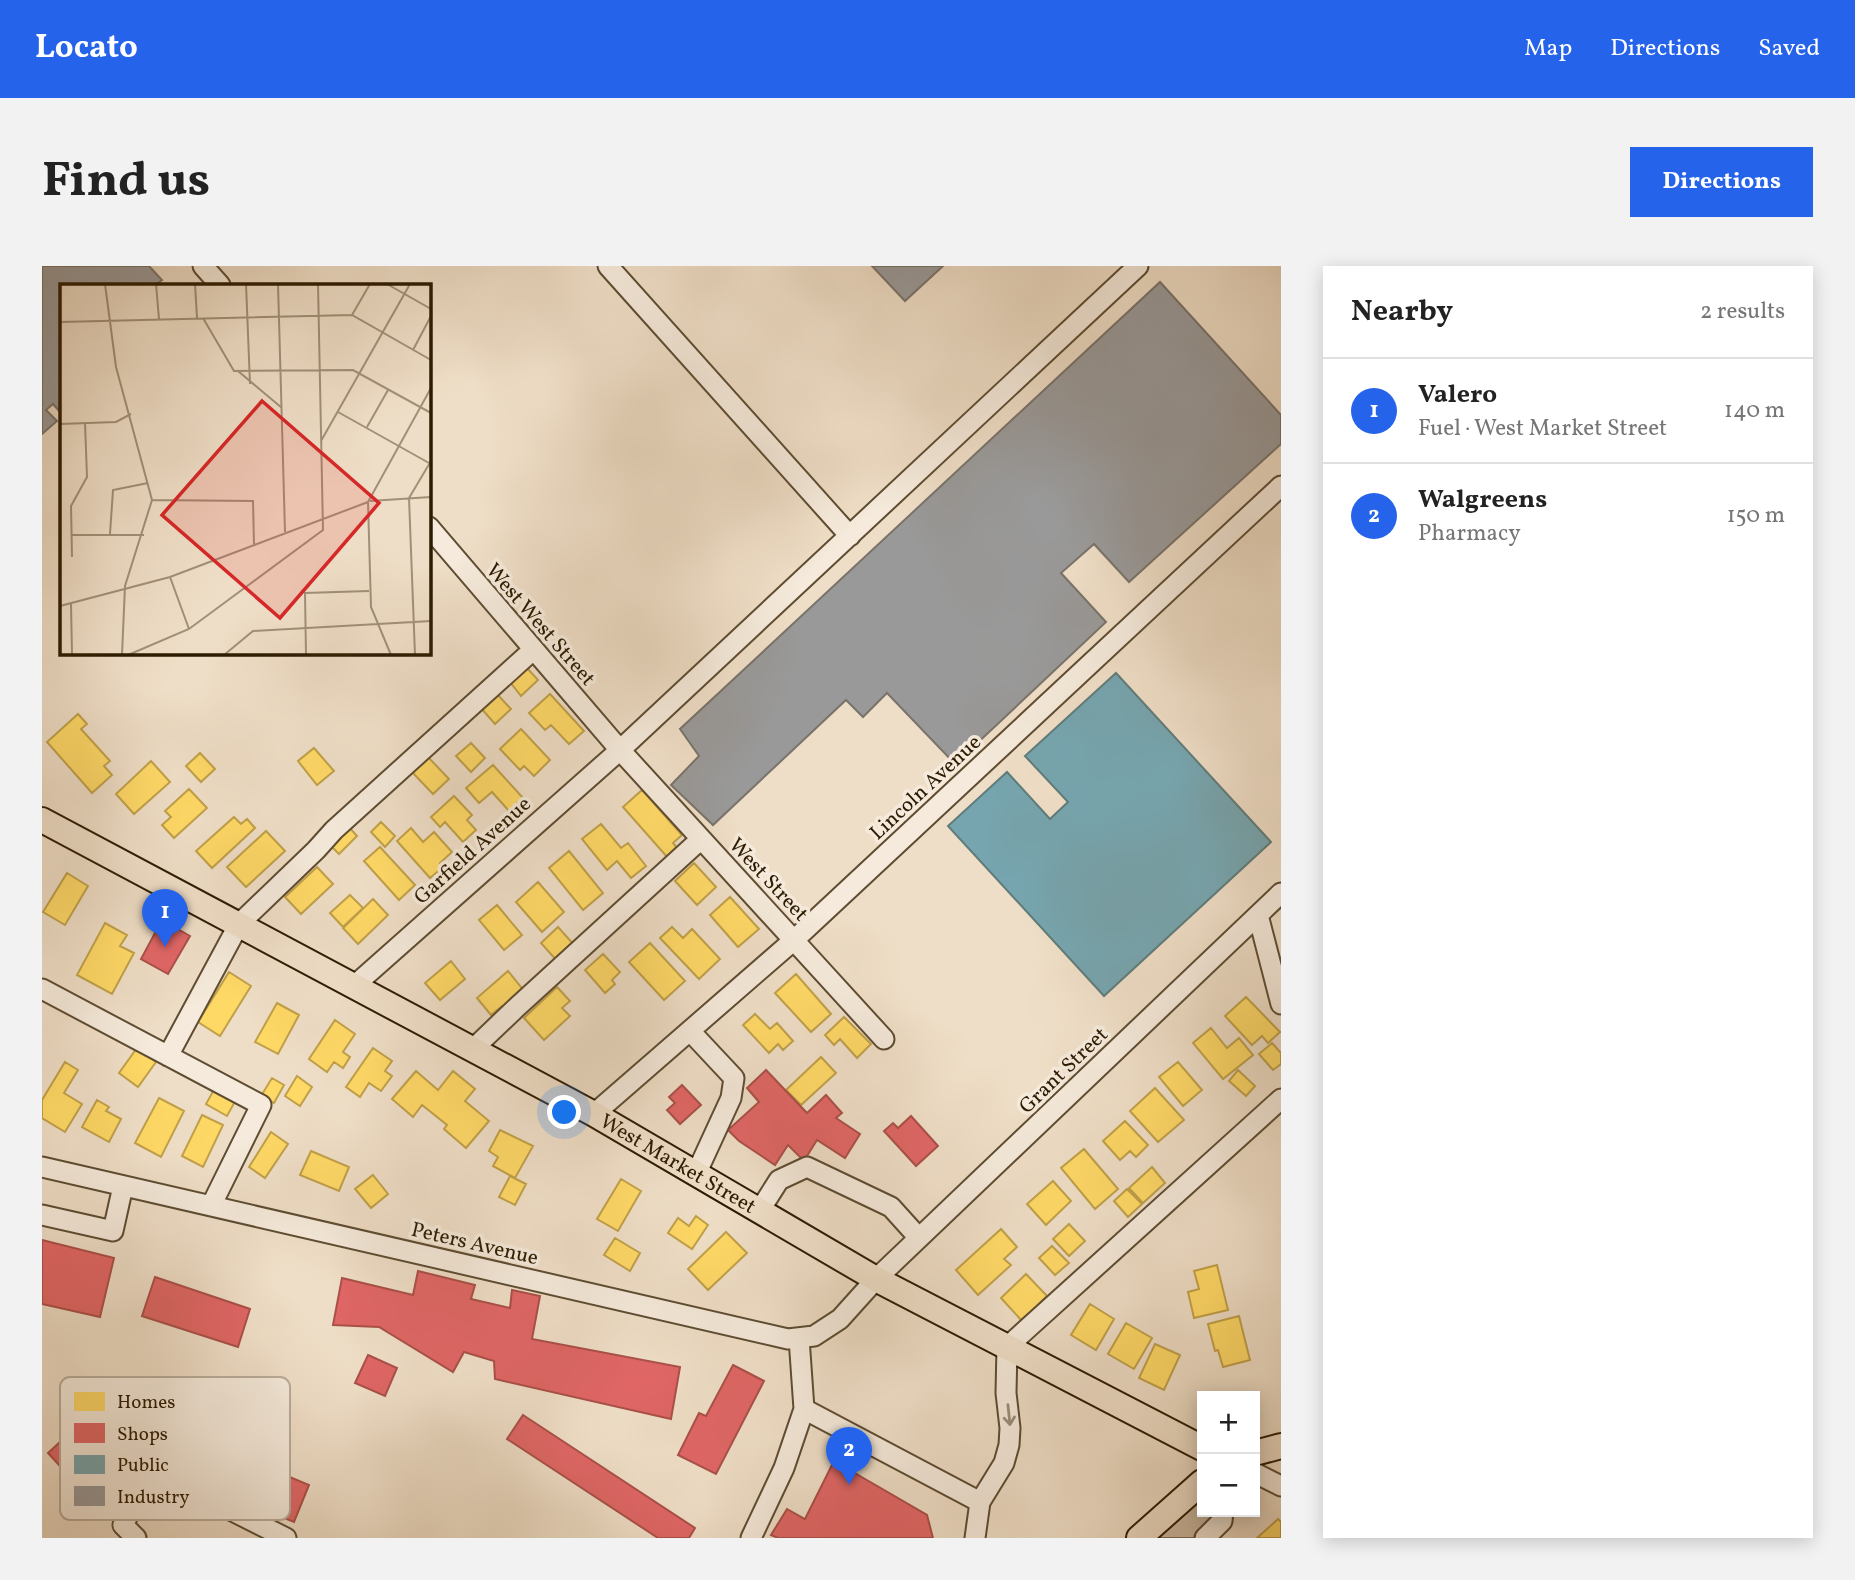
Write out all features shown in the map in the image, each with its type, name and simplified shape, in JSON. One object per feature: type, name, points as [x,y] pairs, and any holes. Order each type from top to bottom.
[{"type":"main road","name":"West Market Street","points":[[42,820],[594,1114],[876,1279],[1197,1445]]},
{"type":"main road","points":[[1260,1452],[1281,1446]]},
{"type":"main road","points":[[1139,1538],[1197,1486]]},
{"type":"street","points":[[203,266],[219,284]]},
{"type":"street","points":[[608,266],[850,536]]},
{"type":"street","name":"Garfield Avenue","points":[[355,985],[620,750],[1138,266]]},
{"type":"street","name":"Lincoln Avenue","points":[[594,1114],[794,940],[1281,486]]},
{"type":"street","name":"West West Street","points":[[430,528],[620,750]]},
{"type":"street","points":[[168,1056],[239,924],[334,830],[533,649]]},
{"type":"street","name":"West Street","points":[[620,750],[884,1039]]},
{"type":"street","points":[[473,1049],[701,839]]},
{"type":"street","name":"Grant Street","points":[[876,1279],[1281,893]]},
{"type":"street","points":[[1258,915],[1281,1004]]},
{"type":"street","points":[[42,989],[261,1105],[211,1206]]},
{"type":"street","points":[[690,1031],[734,1078],[731,1098],[696,1174]]},
{"type":"street","points":[[975,1538],[980,1502],[1004,1463],[1009,1445],[1007,1347],[1281,1099]]},
{"type":"street","name":"Peters Avenue","points":[[42,1167],[788,1339],[814,1336],[840,1319],[876,1279]]},
{"type":"street","points":[[760,1210],[779,1180],[807,1167],[891,1208],[919,1238]]},
{"type":"street","points":[[42,1215],[113,1231],[123,1186]]},
{"type":"street","points":[[751,1538],[784,1468],[804,1409],[799,1338]]},
{"type":"street","points":[[804,1409],[980,1502]]},
{"type":"street","points":[[1260,1476],[1281,1486]]},
{"type":"street","points":[[1205,1538],[1222,1521],[1222,1517]]},
{"type":"street","points":[[126,1520],[123,1525],[136,1538]]},
{"type":"street","points":[[251,1520],[286,1538]]},
{"type":"shaded area","points":[[1197,1486],[1197,1517],[1220,1517],[1205,1538],[1139,1538]]},
{"type":"building: Homes","points":[[527,668],[538,680],[521,696],[510,682]]},
{"type":"building: Homes","points":[[496,693],[511,709],[495,724],[480,707]]},
{"type":"building: Homes","points":[[550,694],[584,731],[569,744],[551,725],[545,730],[529,713]]},
{"type":"building: Homes","points":[[78,714],[87,724],[81,729],[110,761],[104,766],[112,775],[92,793],[47,742]]},
{"type":"building: Homes","points":[[521,729],[550,760],[534,776],[524,766],[520,770],[500,749]]},
{"type":"building: Homes","points":[[471,743],[485,758],[471,772],[456,756]]},
{"type":"building: Homes","points":[[314,748],[334,771],[317,785],[298,761]]},
{"type":"building: Homes","points":[[200,753],[215,769],[201,782],[186,766]]},
{"type":"building: Homes","points":[[428,757],[449,779],[433,794],[412,772]]},
{"type":"building: Homes","points":[[151,761],[170,782],[134,814],[116,794]]},
{"type":"building: Homes","points":[[493,765],[523,798],[509,811],[492,792],[479,803],[466,788]]},
{"type":"building: Homes","points":[[189,789],[207,808],[174,838],[162,825],[171,817],[165,811]]},
{"type":"building: Homes","points":[[642,790],[682,835],[673,843],[678,849],[668,858],[623,807]]},
{"type":"building: Homes","points":[[454,796],[472,815],[467,820],[476,830],[463,842],[445,822],[440,827],[431,817]]},
{"type":"building: Homes","points":[[234,817],[241,824],[247,819],[255,828],[212,868],[196,851]]},
{"type":"building: Homes","points":[[381,822],[395,836],[385,847],[371,832]]},
{"type":"building: Homes","points":[[601,824],[621,848],[628,843],[646,866],[631,878],[617,861],[607,870],[582,839]]},
{"type":"building: Homes","points":[[348,826],[357,836],[339,854],[329,844]]},
{"type":"building: Homes","points":[[411,828],[423,842],[434,832],[452,852],[440,863],[443,867],[430,878],[397,841]]},
{"type":"building: Homes","points":[[266,831],[285,851],[246,887],[227,867]]},
{"type":"building: Homes","points":[[380,847],[415,885],[399,900],[364,861]]},
{"type":"building: Homes","points":[[569,851],[603,893],[583,910],[549,868]]},
{"type":"building: Homes","points":[[694,863],[716,887],[697,905],[675,881]]},
{"type":"building: Homes","points":[[317,867],[333,884],[301,914],[285,897]]},
{"type":"building: Homes","points":[[67,873],[88,886],[65,925],[43,912]]},
{"type":"building: Homes","points":[[538,882],[564,912],[542,932],[516,902]]},
{"type":"building: Homes","points":[[350,895],[363,908],[343,927],[330,913]]},
{"type":"building: Homes","points":[[730,897],[759,929],[738,947],[710,915]]},
{"type":"building: Homes","points":[[373,899],[388,915],[358,944],[343,928]]},
{"type":"building: Homes","points":[[497,905],[522,935],[504,950],[479,920]]},
{"type":"building: Homes","points":[[105,923],[127,935],[120,946],[134,953],[112,994],[77,975]]},
{"type":"building: Homes","points":[[558,927],[575,946],[558,962],[541,943]]},
{"type":"building: Homes","points":[[672,927],[683,938],[692,929],[720,959],[699,979],[660,938]]},
{"type":"building: Homes","points":[[650,943],[685,981],[664,1000],[629,962]]},
{"type":"building: Homes","points":[[603,954],[620,972],[612,980],[615,984],[605,993],[585,970]]},
{"type":"building: Homes","points":[[451,961],[465,979],[440,1000],[425,983]]},
{"type":"building: Homes","points":[[508,971],[525,992],[505,1009],[502,1006],[491,1015],[477,998]]},
{"type":"building: Homes","points":[[229,972],[251,986],[220,1036],[198,1022]]},
{"type":"building: Homes","points":[[796,974],[831,1014],[811,1032],[775,993]]},
{"type":"building: Homes","points":[[557,987],[570,1001],[562,1008],[570,1016],[544,1040],[524,1018]]},
{"type":"building: Homes","points":[[1246,997],[1280,1032],[1268,1043],[1262,1036],[1252,1045],[1225,1016]]},
{"type":"building: Homes","points":[[277,1003],[299,1015],[278,1054],[255,1042]]},
{"type":"building: Homes","points":[[755,1014],[770,1029],[777,1023],[793,1041],[783,1050],[778,1044],[769,1053],[743,1025]]},
{"type":"building: Homes","points":[[844,1017],[871,1044],[857,1058],[840,1039],[834,1045],[825,1035]]},
{"type":"building: Homes","points":[[335,1020],[355,1034],[343,1052],[350,1057],[343,1068],[334,1062],[327,1072],[309,1059]]},
{"type":"building: Homes","points":[[1211,1028],[1227,1048],[1239,1038],[1253,1055],[1223,1079],[1193,1043]]},
{"type":"building: Homes","points":[[1272,1043],[1281,1053],[1281,1064],[1273,1070],[1259,1054]]},
{"type":"building: Homes","points":[[137,1048],[156,1062],[138,1087],[119,1073]]},
{"type":"building: Homes","points":[[373,1048],[392,1061],[385,1071],[392,1076],[381,1091],[369,1083],[360,1097],[346,1087]]},
{"type":"building: Homes","points":[[821,1057],[836,1073],[801,1105],[786,1090]]},
{"type":"building: Homes","points":[[65,1062],[78,1070],[64,1093],[82,1104],[65,1132],[42,1118],[42,1100]]},
{"type":"building: Homes","points":[[1178,1062],[1202,1090],[1183,1106],[1159,1077]]},
{"type":"building: Homes","points":[[1238,1070],[1255,1086],[1246,1096],[1229,1081]]},
{"type":"building: Homes","points":[[416,1071],[438,1090],[453,1071],[475,1089],[465,1101],[489,1121],[466,1148],[444,1129],[447,1125],[422,1105],[413,1117],[392,1099]]},
{"type":"building: Homes","points":[[297,1076],[312,1087],[300,1106],[285,1096]]},
{"type":"building: Homes","points":[[272,1078],[284,1085],[274,1103],[261,1096]]},
{"type":"building: Homes","points":[[216,1086],[237,1098],[227,1116],[206,1104]]},
{"type":"building: Homes","points":[[1155,1088],[1184,1120],[1158,1142],[1130,1111]]},
{"type":"building: Homes","points":[[159,1098],[184,1111],[161,1157],[135,1143]]},
{"type":"building: Homes","points":[[97,1100],[109,1107],[106,1111],[121,1119],[109,1142],[82,1127]]},
{"type":"building: Homes","points":[[202,1115],[223,1125],[203,1167],[182,1156]]},
{"type":"building: Homes","points":[[1125,1121],[1148,1145],[1136,1157],[1130,1151],[1120,1160],[1103,1141]]},
{"type":"building: Homes","points":[[500,1130],[533,1146],[515,1178],[493,1166],[498,1157],[489,1151]]},
{"type":"building: Homes","points":[[271,1132],[288,1144],[265,1178],[249,1167]]},
{"type":"building: Homes","points":[[1084,1149],[1118,1189],[1095,1209],[1061,1168]]},
{"type":"building: Homes","points":[[311,1151],[349,1167],[339,1191],[300,1175]]},
{"type":"building: Homes","points":[[1152,1167],[1165,1183],[1143,1203],[1129,1188]]},
{"type":"building: Homes","points":[[373,1175],[388,1194],[371,1208],[355,1189]]},
{"type":"building: Homes","points":[[510,1176],[526,1184],[515,1205],[499,1197]]},
{"type":"building: Homes","points":[[621,1179],[641,1191],[618,1231],[597,1219]]},
{"type":"building: Homes","points":[[1053,1181],[1071,1201],[1046,1225],[1027,1204]]},
{"type":"building: Homes","points":[[1127,1189],[1142,1204],[1128,1217],[1114,1201]]},
{"type":"building: Homes","points":[[696,1216],[708,1225],[692,1249],[668,1233],[678,1218],[689,1226]]},
{"type":"building: Homes","points":[[1069,1224],[1085,1241],[1069,1256],[1053,1239]]},
{"type":"building: Homes","points":[[1001,1229],[1017,1247],[1004,1259],[1011,1265],[978,1295],[956,1270]]},
{"type":"building: Homes","points":[[726,1232],[747,1253],[708,1290],[688,1269]]},
{"type":"building: Homes","points":[[615,1238],[640,1253],[630,1271],[604,1255]]},
{"type":"building: Homes","points":[[1052,1246],[1069,1263],[1055,1275],[1039,1258]]},
{"type":"building: Homes","points":[[1217,1265],[1228,1310],[1194,1318],[1188,1292],[1199,1289],[1194,1271]]},
{"type":"building: Homes","points":[[1026,1274],[1047,1296],[1022,1321],[1001,1298]]},
{"type":"building: Homes","points":[[1090,1304],[1114,1319],[1096,1350],[1071,1335]]},
{"type":"building: Homes","points":[[1239,1316],[1250,1360],[1223,1367],[1218,1350],[1215,1351],[1208,1324]]},
{"type":"building: Homes","points":[[1126,1323],[1152,1338],[1134,1369],[1108,1354]]},
{"type":"building: Homes","points":[[1155,1344],[1180,1355],[1164,1390],[1139,1378]]},
{"type":"building: Homes","points":[[1278,1519],[1281,1522],[1281,1538],[1257,1538]]},
{"type":"building: Shops","points":[[162,920],[190,936],[168,974],[141,959]]},
{"type":"building: Shops","points":[[766,1070],[807,1113],[826,1095],[842,1113],[836,1118],[860,1134],[845,1158],[817,1140],[804,1161],[788,1145],[775,1165],[739,1141],[728,1130],[759,1102],[747,1088]]},
{"type":"building: Shops","points":[[682,1085],[701,1105],[680,1124],[667,1110],[675,1103],[669,1097]]},
{"type":"building: Shops","points":[[911,1116],[938,1146],[916,1166],[884,1131],[893,1123],[898,1128]]},
{"type":"building: Shops","points":[[42,1240],[114,1258],[100,1317],[42,1304]]},
{"type":"building: Shops","points":[[418,1271],[475,1285],[471,1299],[510,1308],[512,1290],[540,1296],[532,1339],[680,1367],[671,1419],[495,1379],[494,1361],[464,1352],[453,1372],[379,1327],[333,1325],[342,1278],[413,1295]]},
{"type":"building: Shops","points":[[155,1277],[250,1309],[238,1347],[142,1316]]},
{"type":"building: Shops","points":[[368,1355],[397,1368],[385,1396],[355,1383]]},
{"type":"building: Shops","points":[[733,1365],[764,1381],[716,1474],[678,1455],[699,1413],[706,1416]]},
{"type":"building: Shops","points":[[523,1415],[695,1528],[689,1538],[658,1538],[507,1439]]},
{"type":"building: Shops","points":[[60,1442],[60,1466],[48,1453]]},
{"type":"building: Shops","points":[[834,1461],[927,1515],[933,1538],[778,1538],[771,1535],[787,1509],[805,1519]]},
{"type":"building: Shops","points":[[290,1477],[309,1485],[294,1522],[289,1520]]},
{"type":"building: Public","points":[[1116,673],[1271,842],[1104,996],[948,826],[1007,772],[1050,819],[1068,802],[1025,756]]},
{"type":"building: Industry","points":[[42,266],[149,266],[162,280],[156,284],[60,284],[60,412],[53,404],[46,410],[57,421],[42,434]]},
{"type":"building: Industry","points":[[872,266],[943,266],[905,301]]},
{"type":"building: Industry","points":[[1160,282],[1281,415],[1281,444],[1129,582],[1094,544],[1061,573],[1106,622],[955,764],[887,693],[863,717],[846,700],[713,825],[671,785],[699,756],[680,729]]},
{"type":"place","name":"Valero","points":[[165,947]]},
{"type":"place","name":"Walgreens","points":[[849,1485]]}]
